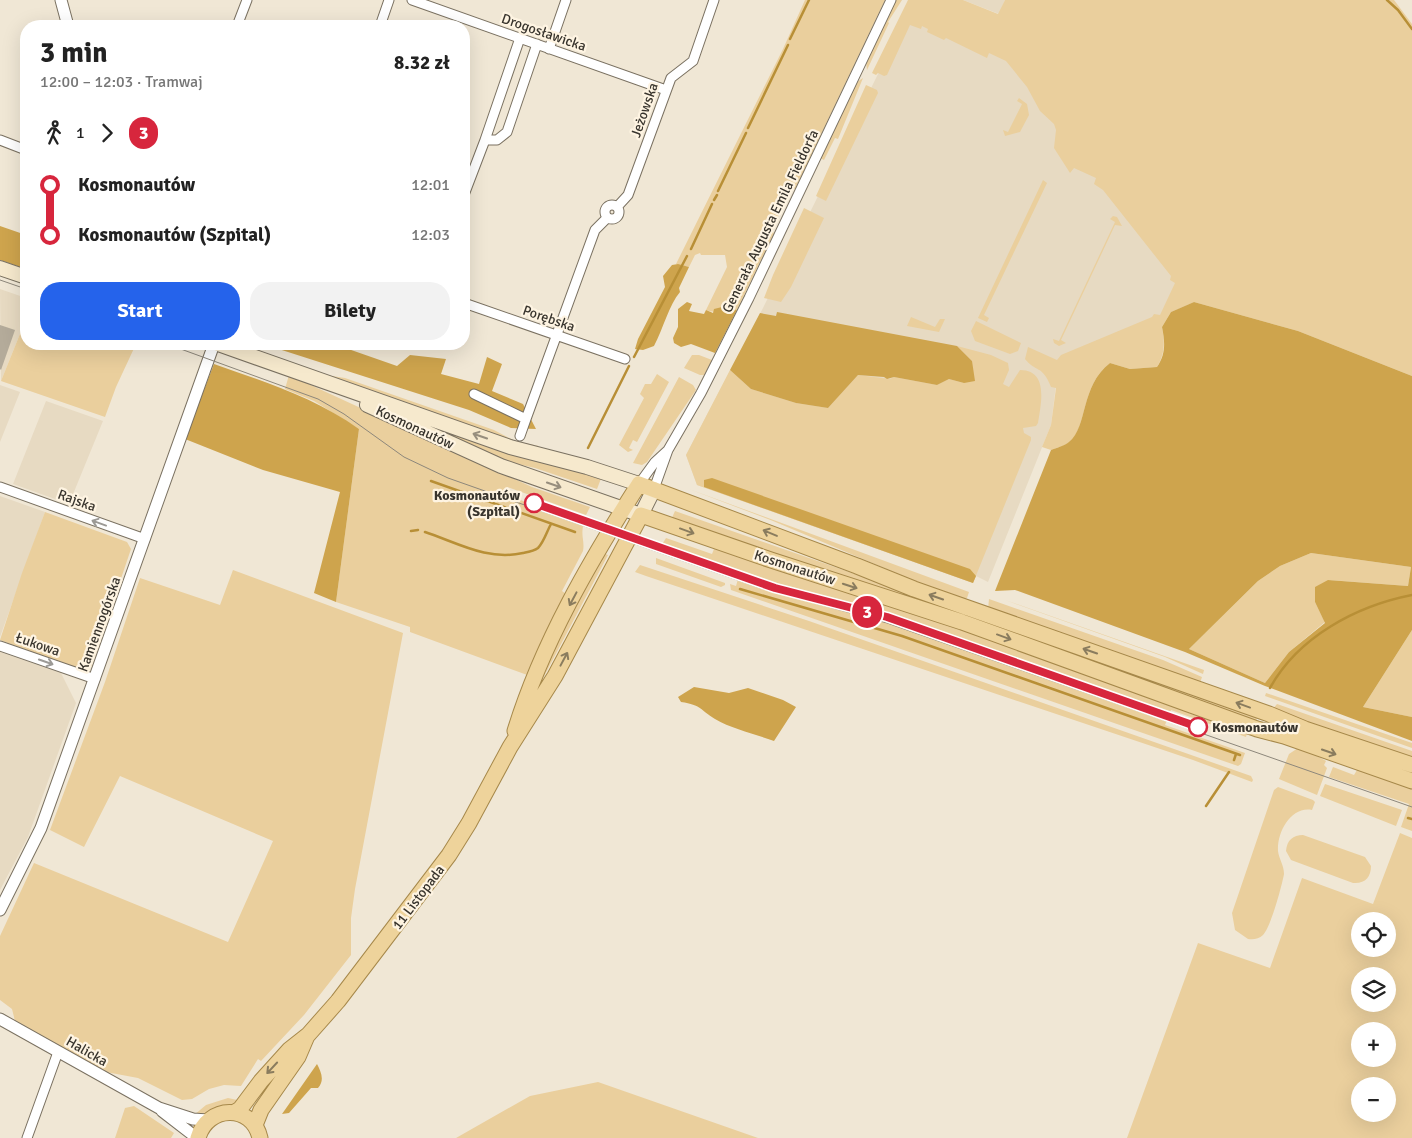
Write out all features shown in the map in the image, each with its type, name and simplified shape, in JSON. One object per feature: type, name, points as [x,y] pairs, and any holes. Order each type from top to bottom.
[{"type":"main road","points":[[0,268],[20,275]]},
{"type":"main road","name":"Kosmonautów","points":[[233,350],[510,447],[587,467],[654,489],[914,589],[1269,714],[1305,729],[1412,765]]},
{"type":"main road","name":"Kosmonautów","points":[[327,383],[386,414],[473,455],[770,560],[962,622],[1257,729],[1284,736],[1412,781]]},
{"type":"main road","name":"11 Listopada","points":[[510,746],[524,702],[559,624],[602,542],[639,484]]},
{"type":"main road","name":"11 Listopada","points":[[235,1112],[240,1109],[261,1081],[290,1050],[308,1035],[338,1001],[449,855],[469,823],[510,746],[555,676],[654,489]]},
{"type":"main road","name":"11 Listopada","points":[[258,1132],[261,1110],[298,1058],[308,1035]]},
{"type":"main road","points":[[198,1138],[208,1120],[220,1113],[235,1112],[246,1117],[258,1132]]},
{"type":"street","points":[[61,0],[66,20]]},
{"type":"street","points":[[239,20],[246,0]]},
{"type":"street","points":[[382,20],[389,0]]},
{"type":"street","name":"Drogosławicka","points":[[412,0],[469,20]]},
{"type":"street","points":[[549,49],[566,0]]},
{"type":"street","name":"Jeżowska","points":[[520,436],[595,230],[607,218],[611,220],[617,218],[619,214],[617,207],[628,195],[670,78],[692,61],[714,0]]},
{"type":"street","name":"Generała Augusta Emila Fieldorfa","points":[[654,489],[668,450],[701,393],[749,298],[891,0]]},
{"type":"street","name":"Drogosławicka","points":[[470,20],[666,90]]},
{"type":"street","points":[[470,179],[520,38]]},
{"type":"street","points":[[485,140],[497,140],[507,132],[537,44]]},
{"type":"street","points":[[0,140],[20,148]]},
{"type":"street","name":"Porębska","points":[[470,305],[625,359]]},
{"type":"street","name":"Kamiennogórska","points":[[0,910],[41,828],[214,350]]},
{"type":"street","points":[[474,394],[526,419]]},
{"type":"street","name":"Generała Augusta Emila Fieldorfa","points":[[639,484],[655,462],[668,450]]},
{"type":"street","name":"Rajska","points":[[0,487],[145,539]]},
{"type":"street","name":"Łukowa","points":[[0,646],[95,679]]},
{"type":"street","name":"Halicka","points":[[0,1019],[159,1108],[198,1138]]},
{"type":"street","points":[[27,1138],[58,1052]]},
{"type":"street","name":"Halicka","points":[[159,1108],[193,1119],[208,1120]]},
{"type":"shaded area","points":[[805,0],[885,0],[795,189],[792,188],[771,231],[774,233],[737,310],[706,310],[727,267],[725,255],[701,255],[700,253],[695,255],[689,267],[676,264],[783,49]]},
{"type":"shaded area","points":[[896,0],[902,0],[888,22],[867,70],[866,62]]},
{"type":"shaded area","points":[[908,0],[963,0],[998,14],[1005,0],[1394,0],[1412,24],[1412,376],[1298,331],[1194,302],[1171,312],[1162,327],[1164,348],[1157,367],[1130,369],[1110,363],[1100,372],[1094,383],[1075,436],[1069,443],[1051,450],[1042,447],[1051,425],[1056,388],[1051,387],[1045,375],[1025,359],[1028,347],[1057,360],[1061,355],[1152,317],[1154,314],[1160,315],[1175,283],[1170,280],[1171,276],[1103,190],[1094,184],[1096,178],[1074,168],[1070,173],[1054,148],[1056,130],[1054,124],[1040,111],[1027,87],[1006,61],[989,53],[987,58],[946,38],[944,40],[927,32],[928,29],[922,26],[921,29],[910,25],[887,75],[872,73]]},
{"type":"shaded area","points":[[963,0],[1005,0],[999,14]]},
{"type":"shaded area","points":[[906,17],[1007,57],[1194,302],[1059,361],[1051,425],[988,582],[976,576],[973,583],[697,485],[686,455],[763,308]]},
{"type":"shaded area","points":[[863,78],[838,139],[835,138],[824,160],[820,158],[857,82]]},
{"type":"shaded area","points":[[866,85],[877,90],[878,93],[826,201],[816,196]]},
{"type":"shaded area","points":[[1019,98],[1027,104],[1029,115],[1020,132],[1005,136],[1003,130],[1008,132],[1022,104],[1017,101]]},
{"type":"shaded area","points":[[1043,180],[1047,183],[984,315],[989,318],[987,322],[978,318]]},
{"type":"shaded area","points":[[804,208],[824,218],[791,287],[781,302],[764,298],[773,275]]},
{"type":"shaded area","points":[[1113,216],[1117,217],[1122,226],[1115,225],[1061,340],[1066,343],[1059,346],[1054,343],[1053,339],[1059,341],[1115,222],[1110,219]]},
{"type":"shaded area","points":[[0,226],[20,233],[20,267],[0,260]]},
{"type":"shaded area","points":[[678,264],[689,267],[679,288],[680,292],[654,346],[643,350],[635,349],[638,339],[665,287],[663,276],[672,265]]},
{"type":"shaded area","points":[[0,289],[20,296],[20,334],[1,381]]},
{"type":"shaded area","points":[[687,302],[692,304],[689,311],[704,314],[706,310],[713,313],[714,309],[722,307],[737,310],[715,353],[691,344],[681,347],[674,343],[673,338],[678,327],[678,309]]},
{"type":"shaded area","points":[[1194,302],[1298,331],[1412,376],[1412,630],[1363,707],[1412,717],[1412,741],[1265,686],[1185,652],[1015,590],[995,591],[1051,450],[1069,442],[1075,435],[1089,394],[1100,372],[1110,363],[1130,369],[1157,367],[1164,348],[1162,327],[1171,312]],"holes":[[[1311,553],[1411,567],[1408,586],[1328,580],[1315,587],[1315,602],[1325,623],[1289,652],[1265,683],[1189,649],[1258,581],[1280,566]]]},
{"type":"shaded area","points":[[777,312],[957,346],[972,361],[975,381],[964,383],[949,379],[937,385],[894,377],[887,379],[884,377],[858,375],[828,408],[796,403],[751,389],[730,370],[760,313],[776,316]]},
{"type":"shaded area","points":[[911,317],[935,327],[940,319],[945,319],[939,332],[907,326]]},
{"type":"shaded area","points":[[976,321],[1021,343],[1018,351],[1010,354],[975,341],[971,331]]},
{"type":"shaded area","points":[[20,334],[20,350],[133,350],[116,387],[105,417],[1,381]]},
{"type":"shaded area","points":[[957,346],[991,355],[1008,363],[1009,370],[1003,384],[1009,387],[1020,370],[1029,371],[1039,382],[1041,389],[1041,407],[1038,423],[1036,426],[1023,428],[1024,433],[1031,437],[1031,440],[973,583],[697,485],[686,455],[730,370],[751,389],[796,403],[828,408],[858,375],[890,379],[894,377],[937,385],[949,379],[964,383],[972,361]]},
{"type":"shaded area","points":[[282,350],[351,350],[397,366],[410,355],[446,359],[441,374],[479,384],[487,357],[502,364],[492,391],[523,404],[536,429],[511,428],[469,410]]},
{"type":"shaded area","points":[[692,355],[699,355],[712,360],[704,375],[684,368]]},
{"type":"shaded area","points":[[214,364],[307,399],[359,429],[336,602],[314,593],[340,492],[263,470],[185,439]]},
{"type":"shaded area","points":[[657,374],[669,382],[637,442],[633,440],[629,448],[633,450],[628,452],[619,445],[644,398],[640,394],[645,384],[651,384]]},
{"type":"shaded area","points":[[289,375],[532,487],[590,507],[586,515],[507,487],[504,494],[584,523],[582,531],[583,551],[562,591],[566,594],[530,676],[410,632],[410,627],[336,602],[359,429],[314,401],[285,389]]},
{"type":"shaded area","points":[[325,375],[345,378],[494,430],[515,441],[539,446],[525,445]]},
{"type":"shaded area","points":[[679,377],[693,385],[696,390],[647,462],[642,465],[633,463]]},
{"type":"shaded area","points":[[0,385],[20,392],[0,442]]},
{"type":"shaded area","points":[[46,401],[103,421],[69,504],[13,484]]},
{"type":"shaded area","points":[[405,418],[602,476],[597,489],[535,468],[496,459]]},
{"type":"shaded area","points":[[712,478],[970,569],[976,576],[973,583],[704,487],[704,480]]},
{"type":"shaded area","points":[[689,489],[969,592],[967,598],[962,601],[773,521]]},
{"type":"shaded area","points":[[0,496],[45,512],[0,637]]},
{"type":"shaded area","points":[[675,511],[955,609],[959,613],[671,520]]},
{"type":"shaded area","points":[[45,512],[127,542],[131,549],[91,667],[84,671],[0,640]]},
{"type":"shaded area","points":[[666,538],[712,554],[714,549],[733,553],[854,591],[1154,696],[1191,714],[1247,733],[1246,737],[1171,710],[1165,725],[1245,753],[1241,764],[1238,766],[731,590],[730,584],[736,586],[740,572],[661,546]]},
{"type":"shaded area","points":[[603,553],[608,555],[531,701],[558,640]]},
{"type":"shaded area","points":[[1311,553],[1411,567],[1408,586],[1329,580],[1315,602],[1325,622],[1289,652],[1265,683],[1189,649],[1258,581],[1280,566]]},
{"type":"shaded area","points":[[656,558],[725,583],[725,585],[721,587],[656,564]]},
{"type":"shaded area","points":[[640,565],[809,621],[1251,776],[1253,780],[1252,782],[1193,760],[635,572]]},
{"type":"shaded area","points":[[233,570],[403,633],[355,889],[351,918],[351,955],[304,1015],[261,1061],[258,1059],[241,1086],[224,1085],[209,1089],[192,1099],[182,1100],[138,1078],[106,1072],[15,1021],[12,1009],[0,1000],[0,936],[34,863],[228,942],[273,841],[120,776],[84,847],[50,830],[105,682],[140,578],[220,605]]},
{"type":"shaded area","points":[[989,599],[1163,660],[1202,677],[1200,683],[988,609]]},
{"type":"shaded area","points":[[1005,600],[1204,670],[1203,674],[1165,657]]},
{"type":"shaded area","points":[[973,616],[1258,715],[1256,721],[971,617]]},
{"type":"shaded area","points":[[1412,630],[1412,717],[1363,707]]},
{"type":"shaded area","points":[[0,652],[61,673],[76,703],[28,837],[0,890]]},
{"type":"shaded area","points":[[694,687],[729,693],[748,688],[783,700],[796,707],[774,741],[729,726],[697,706],[681,702],[678,697]]},
{"type":"shaded area","points":[[1266,693],[1412,743],[1412,748],[1265,696]]},
{"type":"shaded area","points":[[1277,704],[1412,751],[1412,759],[1272,710]]},
{"type":"shaded area","points":[[1298,748],[1326,761],[1324,765],[1327,768],[1317,795],[1279,779],[1289,754]]},
{"type":"shaded area","points":[[1333,767],[1354,775],[1357,770],[1363,771],[1412,787],[1412,831],[1401,827],[1409,804],[1329,777]]},
{"type":"shaded area","points":[[1325,784],[1402,810],[1396,826],[1320,796]]},
{"type":"shaded area","points":[[1278,787],[1315,802],[1312,810],[1298,812],[1292,816],[1283,829],[1278,844],[1278,851],[1284,874],[1276,906],[1263,935],[1256,939],[1248,939],[1235,930],[1232,913],[1274,790]]},
{"type":"shaded area","points":[[1400,833],[1412,838],[1412,1138],[1127,1138],[1198,943],[1270,968],[1302,878],[1373,904]]},
{"type":"shaded area","points":[[1303,835],[1365,857],[1371,866],[1370,873],[1364,881],[1353,883],[1291,860],[1286,851],[1289,841],[1293,837]]},
{"type":"shaded area","points":[[317,1064],[322,1076],[318,1088],[311,1088],[289,1113],[282,1114]]},
{"type":"shaded area","points":[[598,1082],[758,1138],[456,1138],[530,1096]]},
{"type":"shaded area","points":[[228,1098],[242,1101],[194,1115],[206,1105]]},
{"type":"shaded area","points":[[134,1106],[174,1133],[171,1138],[115,1138],[125,1108]]},
{"type":"building","points":[[0,325],[15,330],[1,370],[0,369]]},
{"type":"waterway","points":[[790,39],[809,0]]},
{"type":"waterway","points":[[1387,0],[1398,10],[1412,29]]},
{"type":"waterway","points":[[748,128],[788,45]]},
{"type":"waterway","points":[[718,191],[746,133]]},
{"type":"waterway","points":[[714,200],[717,195]]},
{"type":"waterway","points":[[691,249],[712,204]]},
{"type":"waterway","points":[[634,357],[687,256]]},
{"type":"waterway","points":[[588,448],[629,366]]},
{"type":"waterway","points":[[431,481],[575,532]]},
{"type":"waterway","points":[[425,532],[473,550],[497,555],[510,555],[529,552],[538,548],[551,524]]},
{"type":"waterway","points":[[411,531],[418,530]]},
{"type":"waterway","points":[[740,589],[902,636],[1240,755]]},
{"type":"waterway","points":[[1270,688],[1296,654],[1330,626],[1370,607],[1412,595]]},
{"type":"waterway","points":[[1234,760],[1236,754]]},
{"type":"waterway","points":[[1206,806],[1229,772]]},
{"type":"waterway","points":[[1408,818],[1412,819]]},
{"type":"tram line","points":[[0,280],[20,287]]},
{"type":"tram line","points":[[183,350],[318,399],[344,414],[404,457],[448,478],[760,588],[887,623],[1412,807]]},
{"type":"tram line","name":"3","points":[[534,503],[775,588],[887,617],[1198,727]]},
{"type":"place","name":"Kosmonautów (Szpital)","points":[[534,503]]},
{"type":"place","name":"Kosmonautów","points":[[1198,727]]}]
